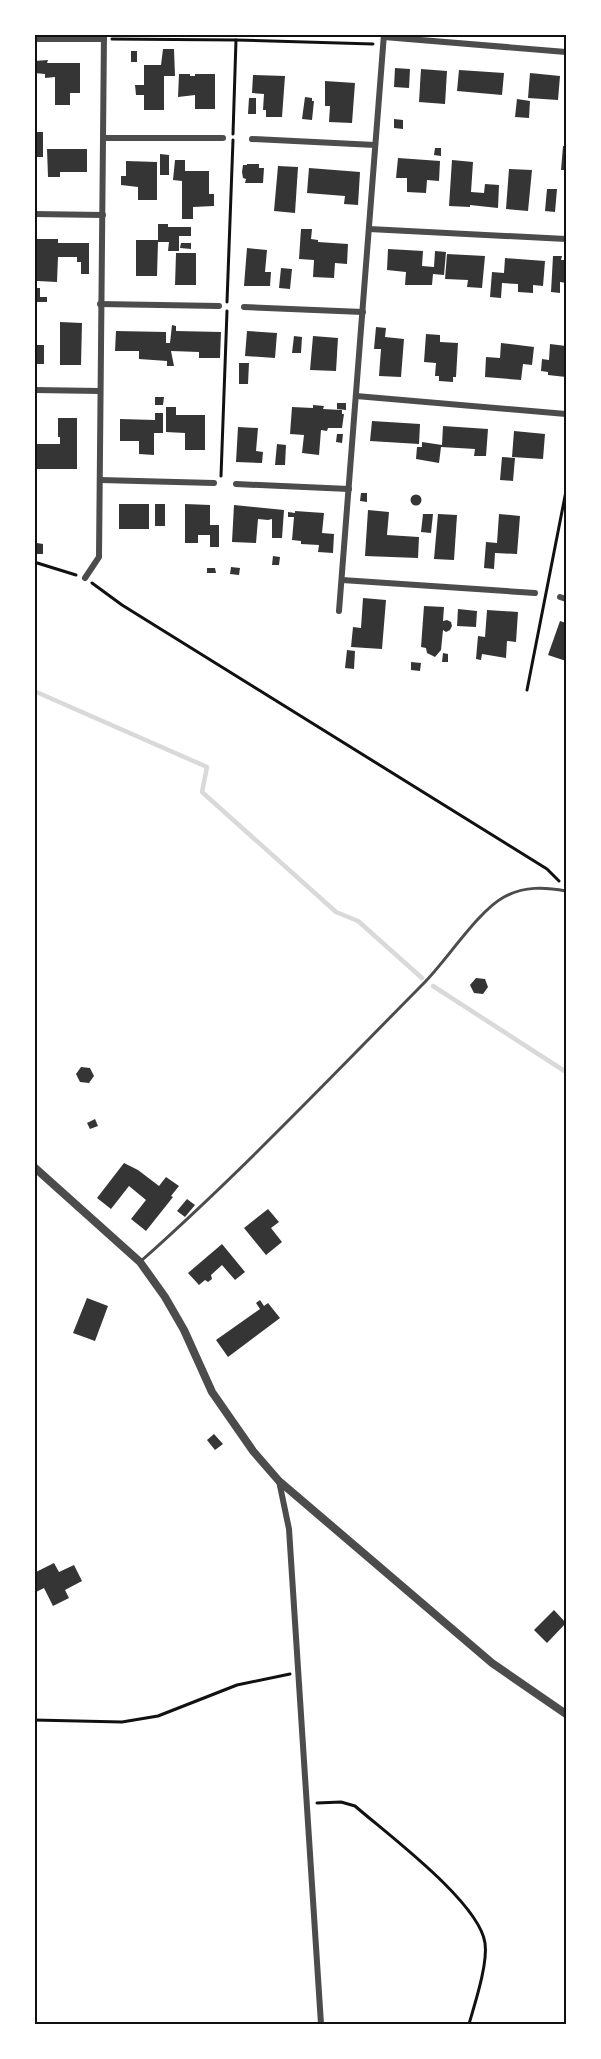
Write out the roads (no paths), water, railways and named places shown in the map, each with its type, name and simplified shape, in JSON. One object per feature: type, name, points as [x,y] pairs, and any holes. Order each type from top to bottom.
[{"type":"street","points":[[339,611],[384,36],[567,52]]},
{"type":"street","points":[[34,39],[104,37],[105,138],[100,304],[99,557],[84,578]]},
{"type":"street","points":[[105,138],[223,138]]},
{"type":"street","points":[[252,139],[375,145]]},
{"type":"street","points":[[34,214],[103,215]]},
{"type":"street","points":[[369,229],[567,239]]},
{"type":"street","points":[[100,304],[219,306]]},
{"type":"street","points":[[244,307],[363,312]]},
{"type":"street","points":[[34,390],[100,391]]},
{"type":"street","points":[[356,396],[567,414]]},
{"type":"street","points":[[100,480],[217,483]]},
{"type":"street","points":[[236,484],[349,489]]},
{"type":"street","points":[[342,580],[536,593]]},
{"type":"street","points":[[34,1167],[140,1262],[165,1297],[184,1330],[212,1392],[253,1451],[279,1481],[492,1663],[567,1714]]},
{"type":"street","points":[[279,1481],[289,1529],[321,2025]]},
{"type":"lane","points":[[140,1262],[205,1204],[403,1004],[492,906],[504,897],[533,888],[567,891]]},
{"type":"waterway","points":[[34,691],[207,767],[202,792],[336,912],[358,921],[422,978]]},
{"type":"waterway","points":[[433,986],[566,1072]]}]
